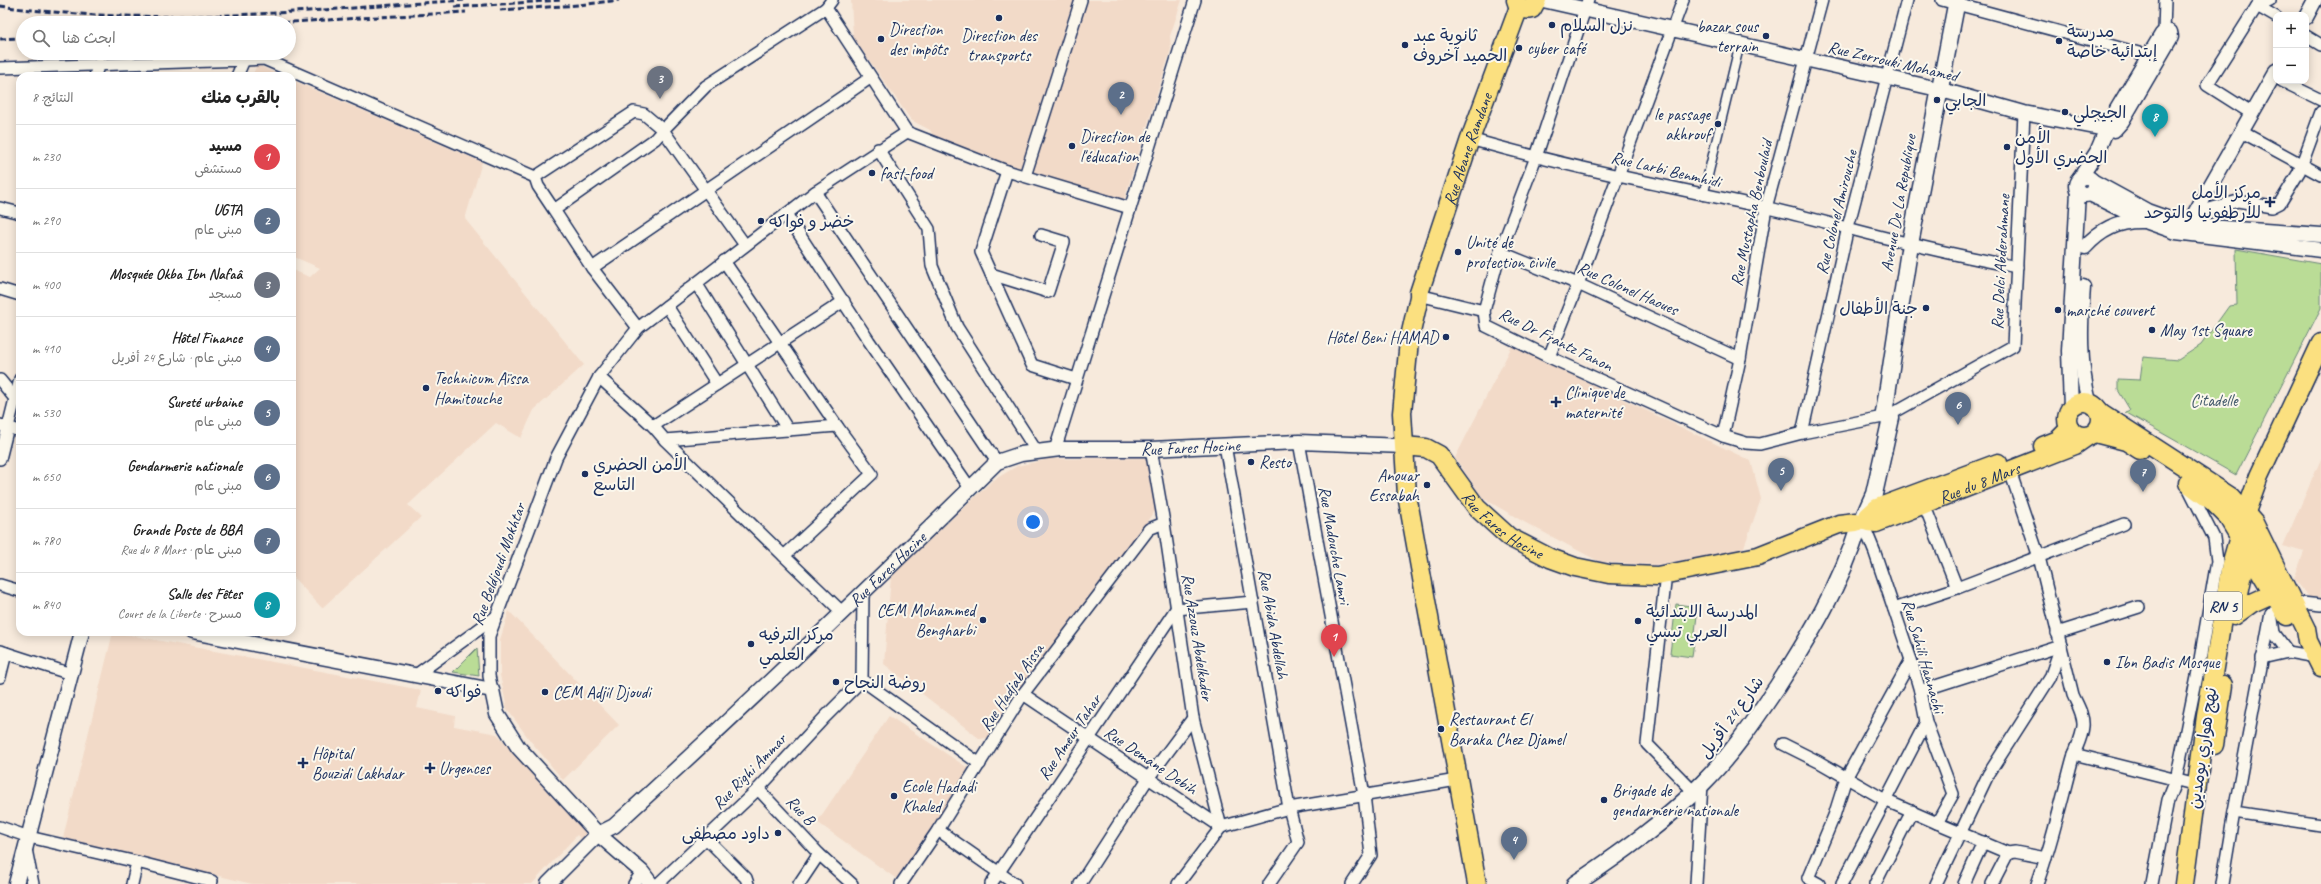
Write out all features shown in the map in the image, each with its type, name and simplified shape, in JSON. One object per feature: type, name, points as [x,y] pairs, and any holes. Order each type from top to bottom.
[{"type":"main road","name":"Avenue De La Republique","points":[[1863,520],[1874,494],[1910,244],[1952,1]]},
{"type":"main road","name":"Rue Abane Ramdane","points":[[1423,296],[1525,4]]},
{"type":"main road","name":"Rue Abane Ramdane","points":[[1408,447],[1416,352],[1423,296],[1466,150],[1525,4]]},
{"type":"main road","name":"نهج هواري بومدين","points":[[2195,884],[2244,541],[2259,476],[2321,343]]},
{"type":"main road","name":"نهج هواري بومدين","points":[[2250,518],[2321,369]]},
{"type":"main road","points":[[2278,602],[2250,518],[2231,497],[2094,407],[2079,402],[2071,408],[2067,418],[2070,428],[2078,435],[2092,434],[2126,441],[2185,481],[2221,508],[2244,541],[2278,602],[2307,631],[2308,641],[2318,662]]},
{"type":"main road","points":[[2092,434],[2101,425],[2094,407]]},
{"type":"main road","name":"Rue du 8 Mars","points":[[1922,499],[2058,440],[2070,428]]},
{"type":"main road","name":"Rue du 8 Mars","points":[[1863,520],[1877,508],[1922,499],[2010,471],[2075,445],[2092,434]]},
{"type":"main road","points":[[1408,447],[1407,495],[1476,884]]},
{"type":"main road","points":[[1408,447],[1431,584],[1489,884]]},
{"type":"main road","name":"Rue Fares Hocine","points":[[1408,447],[1426,448],[1439,455],[1476,508],[1509,537],[1527,548],[1562,563],[1593,572],[1626,576],[1666,574],[1758,556],[1839,524],[1863,520]]},
{"type":"main road","name":"شارع 24 أفريل","points":[[1575,884],[1641,838],[1698,788],[1724,761],[1743,736],[1808,637],[1852,550],[1863,520]]},
{"type":"main road","name":"نهج هواري بومدين","points":[[2184,884],[2217,644],[2231,565],[2244,541]]},
{"type":"main road","points":[[2234,616],[2252,603],[2278,602]]},
{"type":"street","points":[[1025,176],[1080,0]]},
{"type":"street","points":[[1055,450],[1195,0]]},
{"type":"street","name":"Rue Zerrouki Mohamed","points":[[1543,0],[1586,4],[1673,30],[1806,58],[1938,89],[2024,113],[2108,131]]},
{"type":"street","points":[[1549,357],[1619,176],[1683,0]]},
{"type":"street","name":"Rue Mustapha Benboulaid","points":[[1723,436],[1740,359],[1766,208],[1822,0]]},
{"type":"street","name":"Rue Colonel Amirouche","points":[[1802,433],[1848,227],[1907,0]]},
{"type":"street","points":[[2251,113],[2207,84],[2258,6],[2270,0]]},
{"type":"street","points":[[2309,12],[2316,0]]},
{"type":"street","points":[[1952,1],[2153,59]]},
{"type":"street","points":[[554,210],[655,139],[706,86],[829,4],[870,78],[907,132],[1007,171],[1130,208]]},
{"type":"street","points":[[1484,311],[1500,252],[1536,157],[1586,4]]},
{"type":"street","points":[[2071,408],[2069,351],[2087,186],[2108,131],[2122,121],[2153,59],[2171,37],[2170,32],[2164,32],[2165,5]]},
{"type":"street","points":[[2258,6],[2273,15]]},
{"type":"street","points":[[2309,38],[2321,45]]},
{"type":"street","points":[[1703,196],[1740,43]]},
{"type":"street","points":[[0,68],[99,63],[244,60],[239,72]]},
{"type":"street","points":[[266,60],[294,72]]},
{"type":"street","points":[[97,72],[99,63]]},
{"type":"street","points":[[296,73],[535,177],[538,186],[592,268],[638,328]]},
{"type":"street","points":[[592,268],[870,78]]},
{"type":"street","points":[[2190,224],[2240,131],[2273,83]]},
{"type":"street","points":[[2290,84],[2321,100]]},
{"type":"street","points":[[535,177],[634,112],[644,114],[663,130],[708,190],[745,245]]},
{"type":"street","points":[[2190,224],[2224,203],[2238,201],[2272,207],[2284,199],[2302,165],[2321,112]]},
{"type":"street","name":"Rue Delci Abderahmane","points":[[1886,416],[2013,346],[2024,113]]},
{"type":"street","points":[[2240,131],[2321,175]]},
{"type":"street","name":"Rue Beldjoudi Mokhtar","points":[[651,884],[638,878],[518,747],[497,714],[490,676],[489,636],[556,458],[599,377],[638,328],[815,192],[878,149],[907,132]]},
{"type":"street","name":"Rue Larbi Benmhidi","points":[[1477,141],[1536,157],[1703,196],[1766,208],[1848,227],[1910,244],[2017,267]]},
{"type":"street","points":[[878,149],[929,229],[932,266],[957,327],[1037,452]]},
{"type":"street","points":[[1007,171],[981,252],[1032,365],[1076,379]]},
{"type":"street","points":[[2087,186],[2145,221]]},
{"type":"street","points":[[2087,186],[2147,211],[2190,224],[2321,250]]},
{"type":"street","points":[[2087,186],[2080,342],[2083,379],[2094,407]]},
{"type":"street","points":[[815,192],[997,462]]},
{"type":"street","points":[[0,208],[16,212]]},
{"type":"street","points":[[786,214],[970,488]]},
{"type":"street","points":[[2085,247],[2096,236],[2112,226],[2131,221],[2190,224],[2321,235]]},
{"type":"street","points":[[991,274],[1048,292],[1064,242],[1041,235]]},
{"type":"street","name":"Rue Colonel Haoues","points":[[1500,252],[1578,284],[1740,359]]},
{"type":"street","points":[[724,261],[837,426],[872,474],[784,556]]},
{"type":"street","points":[[696,283],[788,430]]},
{"type":"street","points":[[0,289],[16,294]]},
{"type":"street","name":"Rue Dr Frantz Fanon","points":[[1423,296],[1484,311],[1486,326],[1549,357],[1723,436],[1746,443],[1760,444],[1802,433],[1886,416]]},
{"type":"street","points":[[653,426],[747,365],[779,342],[844,301]]},
{"type":"street","points":[[666,306],[717,384]]},
{"type":"street","points":[[599,377],[653,426],[665,440],[843,613]]},
{"type":"street","points":[[0,380],[16,399]]},
{"type":"street","points":[[0,459],[4,426],[16,405]]},
{"type":"street","points":[[4,426],[16,430]]},
{"type":"street","points":[[665,440],[837,426]]},
{"type":"street","name":"Rue Fares Hocine","points":[[548,884],[598,834],[614,826],[718,732],[843,613],[997,462],[1021,454],[1055,450],[1151,449],[1299,442],[1408,447]]},
{"type":"street","name":"Rue Madouche Lamri","points":[[1299,442],[1364,795],[1371,855],[1352,884]]},
{"type":"street","name":"Rue Abida Abdellah","points":[[1225,445],[1289,808],[1298,842],[1269,884]]},
{"type":"street","name":"Rue Azzouz Abdelkader","points":[[1151,449],[1164,523],[1193,718],[1221,827]]},
{"type":"street","points":[[2010,471],[2039,557],[2073,695],[2082,716],[2083,724],[2082,736],[2074,754],[2046,858],[2037,884]]},
{"type":"street","points":[[2152,884],[2168,800],[2176,780],[2198,671],[2217,561],[2214,538],[2185,481]]},
{"type":"street","points":[[1922,499],[1957,588]]},
{"type":"street","name":"Rue Sahili Hannachi","points":[[1863,520],[1911,660],[1920,691],[1926,722],[1953,794],[1937,823]]},
{"type":"street","name":"Rue Hadjab Aissa","points":[[901,884],[938,830],[1023,694],[1149,529],[1164,523]]},
{"type":"street","points":[[1894,609],[1957,588],[2124,524]]},
{"type":"street","points":[[1666,574],[1647,744],[1698,788],[1696,884]]},
{"type":"street","points":[[0,585],[16,590]]},
{"type":"street","points":[[863,593],[862,680],[980,764]]},
{"type":"street","points":[[1176,609],[1253,602]]},
{"type":"street","points":[[2278,602],[2321,605]]},
{"type":"street","points":[[2278,602],[2274,633],[2288,652]]},
{"type":"street","points":[[2222,884],[2262,658],[2278,602]]},
{"type":"street","points":[[2057,633],[2139,607]]},
{"type":"street","name":"Rue Ameur Tahar","points":[[991,884],[1176,609]]},
{"type":"street","points":[[416,675],[497,615]]},
{"type":"street","points":[[16,884],[81,636]]},
{"type":"street","points":[[213,636],[492,690]]},
{"type":"street","points":[[1920,691],[2061,646]]},
{"type":"street","points":[[1936,884],[1988,775],[2050,678],[2061,646]]},
{"type":"street","points":[[0,678],[3,652],[72,674]]},
{"type":"street","points":[[2262,658],[2288,652],[2318,662]]},
{"type":"street","points":[[1819,884],[1808,878],[1834,816],[1846,778],[1911,660]]},
{"type":"street","name":"Rue Righi Ammar","points":[[658,884],[758,789],[825,717],[862,680]]},
{"type":"street","name":"Rue Demane Debih","points":[[1023,694],[1149,777],[1221,827]]},
{"type":"street","points":[[1080,884],[1149,777],[1193,718]]},
{"type":"street","points":[[1842,884],[1887,801],[1926,722]]},
{"type":"street","points":[[1783,744],[1887,801],[1960,833],[2008,853],[2015,852],[2046,858]]},
{"type":"street","points":[[2074,754],[2197,785]]},
{"type":"street","points":[[1178,884],[1221,827],[1289,808],[1457,780]]},
{"type":"street","name":"Rue B","points":[[758,789],[819,854],[852,884]]},
{"type":"street","points":[[1875,884],[1912,811]]},
{"type":"street","points":[[2234,812],[2321,825]]},
{"type":"street","points":[[0,827],[27,843],[137,862],[215,883]]},
{"type":"street","points":[[938,830],[1015,884]]},
{"type":"street","points":[[706,838],[746,878],[748,884]]},
{"type":"street","points":[[1964,884],[1983,842]]},
{"type":"street","points":[[27,843],[33,884]]},
{"type":"street","points":[[1992,884],[2008,853]]},
{"type":"street","points":[[799,884],[819,854]]},
{"type":"street","points":[[132,884],[137,862]]},
{"type":"shaded area","points":[[851,0],[1182,0],[1170,36],[1171,49],[1124,200],[938,145],[930,130],[911,120],[853,37]]},
{"type":"shaded area","points":[[257,65],[273,72],[254,72]]},
{"type":"shaded area","name":"Technicum Aïssa Hamitouche","points":[[296,82],[482,162],[465,219],[584,365],[534,410],[521,438],[496,423],[408,505],[421,517],[322,608],[296,580],[296,272],[310,277],[320,268],[296,258]]},
{"type":"shaded area","name":"Clinique de maternité","points":[[1512,346],[1751,461],[1761,499],[1743,550],[1655,565],[1600,562],[1524,522],[1483,498],[1455,458]]},
{"type":"shaded area","name":"CEM Mohammed Bengharbi","points":[[1152,458],[1161,503],[994,737],[980,739],[884,664],[891,576],[992,481],[1017,466],[1049,459]]},
{"type":"shaded area","points":[[2321,459],[2321,599],[2311,599],[2294,579],[2304,552],[2283,546]]},
{"type":"shaded area","name":"CEM Adjil Djoudi","points":[[509,611],[619,725],[563,780],[529,739],[507,709],[500,675],[500,640]]},
{"type":"shaded area","name":"Hôpital Bouzidi Lakhdar","points":[[112,636],[134,636],[421,690],[417,708],[455,716],[454,726],[497,734],[590,832],[582,840],[577,835],[532,884],[252,884],[63,838]]},
{"type":"shaded area","name":"Ecole Hadadi Khaled","points":[[889,716],[971,770],[898,880],[817,822]]},
{"type":"green space","name":"Citadelle","points":[[2236,249],[2321,264],[2321,308],[2236,475],[2125,412],[2130,410],[2118,390],[2118,379],[2140,380],[2143,357],[2178,360],[2201,345],[2229,306],[2237,305]]},
{"type":"green space","points":[[1676,604],[1698,607],[1692,657],[1670,654]]},
{"type":"green space","points":[[477,648],[479,676],[453,672]]},
{"type":"railway","points":[[0,6],[116,16],[174,16],[291,12],[465,0]]},
{"type":"railway","points":[[455,7],[562,0]]},
{"type":"railway","points":[[500,10],[579,5],[619,0]]},
{"type":"railway","points":[[296,22],[466,12]]},
{"type":"railway","points":[[0,39],[16,38]]},
{"type":"place","name":"Direction des transports","points":[[999,18]]},
{"type":"place","name":"نزل السلام","points":[[1552,25]]},
{"type":"place","name":"bazar sous terrain","points":[[1766,36]]},
{"type":"place","name":"Direction des impôts","points":[[881,39]]},
{"type":"place","name":"مدرسة إبتدائية خاصة","points":[[2059,41]]},
{"type":"place","name":"ثانوية عبد الحميد آخروف","points":[[1405,45]]},
{"type":"place","name":"cyber café","points":[[1519,48]]},
{"type":"place","name":"Mosquée Okba Ibn Nafaâ","points":[[660,99]]},
{"type":"place","name":"الجابي","points":[[1937,100]]},
{"type":"place","name":"الجيجلي","points":[[2065,112]]},
{"type":"place","name":"UGTA","points":[[1121,115]]},
{"type":"place","name":"le passage akhrouf","points":[[1718,124]]},
{"type":"place","name":"Salle des Fêtes","points":[[2155,137]]},
{"type":"place","name":"Direction de l'éducation","points":[[1072,146]]},
{"type":"place","name":"الأمن الحضري الأول","points":[[2007,147]]},
{"type":"place","name":"fast-food","points":[[872,173]]},
{"type":"place","name":"مركز الأمل للأرطفونيا والتوحد","points":[[2270,202]]},
{"type":"place","name":"خضر و فواكه","points":[[761,221]]},
{"type":"place","name":"Unité de protection civile","points":[[1458,252]]},
{"type":"place","name":"جنة الأطفال","points":[[1926,308]]},
{"type":"place","name":"marché couvert","points":[[2058,310]]},
{"type":"place","name":"May 1st Square","points":[[2152,330]]},
{"type":"place","name":"Hôtel Beni HAMAD","points":[[1446,337]]},
{"type":"place","name":"Technicum Aïssa Hamitouche","points":[[426,388]]},
{"type":"place","name":"Clinique de maternité","points":[[1556,402]]},
{"type":"place","name":"Gendarmerie nationale","points":[[1958,425]]},
{"type":"place","name":"Resto","points":[[1251,462]]},
{"type":"place","name":"الأمن الحضري التاسع","points":[[585,474]]},
{"type":"place","name":"Anouar Essabah","points":[[1427,485]]},
{"type":"place","name":"Sureté urbaine","points":[[1781,491]]},
{"type":"place","name":"Grande Poste de BBA","points":[[2143,492]]},
{"type":"place","name":"CEM Mohammed Bengharbi","points":[[983,620]]},
{"type":"place","name":"المدرسة الابتدائية العربي تبسي","points":[[1638,621]]},
{"type":"place","name":"مركز الترفيه العلمي","points":[[751,644]]},
{"type":"place","name":"مسيد","points":[[1334,657]]},
{"type":"place","name":"Ibn Badis Mosque","points":[[2107,662]]},
{"type":"place","name":"روضة النجاح","points":[[836,682]]},
{"type":"place","name":"فواكه","points":[[438,691]]},
{"type":"place","name":"CEM Adjil Djoudi","points":[[545,692]]},
{"type":"place","name":"Restaurant El Baraka Chez Djamel","points":[[1441,729]]},
{"type":"place","name":"Hôpital Bouzidi Lakhdar","points":[[303,763]]},
{"type":"place","name":"Urgences","points":[[430,768]]},
{"type":"place","name":"Ecole Hadadi Khaled","points":[[894,796]]},
{"type":"place","name":"Brigade de gendarmerie nationale","points":[[1604,800]]},
{"type":"place","name":"داود مصطفى","points":[[778,833]]},
{"type":"place","name":"Hôtel Finance","points":[[1514,860]]}]
